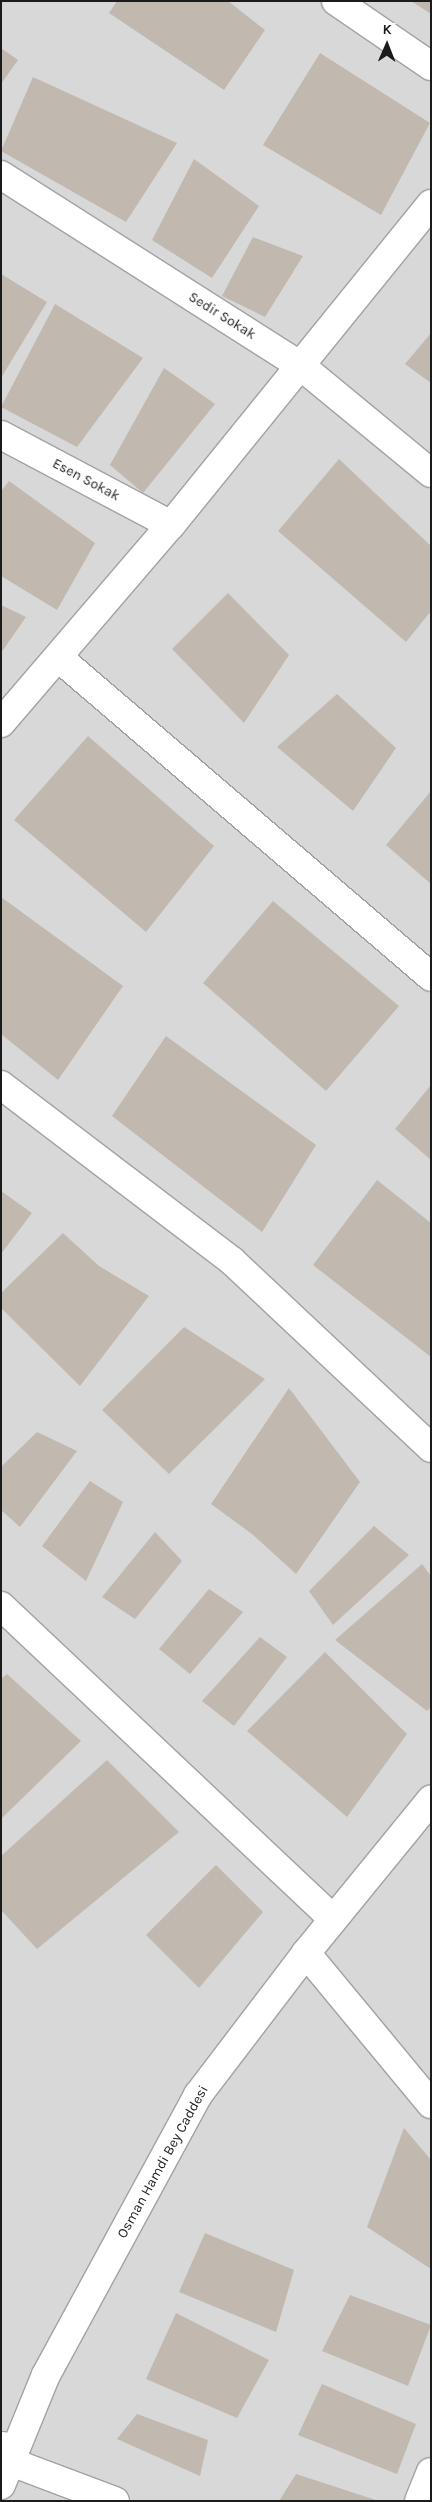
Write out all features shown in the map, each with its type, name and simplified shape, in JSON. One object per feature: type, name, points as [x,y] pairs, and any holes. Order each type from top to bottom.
[{"type":"street","points":[[336,1],[431,66]]},
{"type":"street","name":"Sedir Sokak","points":[[1,176],[302,366],[431,473]]},
{"type":"street","points":[[1,723],[59,658],[171,525],[302,366],[431,204]]},
{"type":"street","name":"Esen Sokak","points":[[1,435],[171,525]]},
{"type":"street","points":[[59,658],[431,977]]},
{"type":"street","points":[[1,1086],[232,1261],[431,1448]]},
{"type":"street","points":[[1,1606],[332,1919]]},
{"type":"street","name":"Osman Hamdi Bey Caddesi","points":[[5,2464],[46,2375],[198,2095],[332,1919],[431,1800]]},
{"type":"street","points":[[306,1953],[431,2104]]},
{"type":"street","points":[[5,2464],[115,2501]]},
{"type":"street","points":[[419,2501],[431,2472]]},
{"type":"shaded area","points":[[1,1],[431,1],[431,2501],[1,2501]]},
{"type":"building","points":[[117,1],[228,1],[265,30],[224,90],[109,13]]},
{"type":"building","points":[[411,1],[431,1],[431,14]]},
{"type":"building","points":[[1,48],[18,60],[1,84]]},
{"type":"building","points":[[320,53],[430,123],[381,215],[263,145]]},
{"type":"building","points":[[33,77],[177,143],[126,222],[1,151]]},
{"type":"building","points":[[194,159],[259,206],[212,278],[152,240]]},
{"type":"building","points":[[253,237],[303,256],[265,317],[222,296]]},
{"type":"building","points":[[1,274],[47,302],[1,378]]},
{"type":"building","points":[[55,304],[143,358],[77,447],[1,407]]},
{"type":"building","points":[[431,333],[431,383],[405,364]]},
{"type":"building","points":[[164,368],[215,404],[143,493],[110,465]]},
{"type":"building","points":[[339,459],[431,546],[431,611],[406,642],[278,531]]},
{"type":"building","points":[[9,481],[95,543],[57,610],[1,576],[1,491]]},
{"type":"building","points":[[228,593],[289,655],[244,723],[172,649]]},
{"type":"building","points":[[1,605],[26,617],[1,653]]},
{"type":"building","points":[[337,694],[396,748],[353,811],[277,747]]},
{"type":"building","points":[[88,736],[214,846],[146,932],[14,820]]},
{"type":"building","points":[[431,791],[431,884],[386,845]]},
{"type":"building","points":[[1,897],[123,986],[58,1080],[1,1034]]},
{"type":"building","points":[[273,901],[399,1006],[326,1091],[203,983]]},
{"type":"building","points":[[166,1036],[316,1145],[262,1232],[112,1116]]},
{"type":"building","points":[[431,1085],[431,1160],[395,1129]]},
{"type":"building","points":[[377,1180],[431,1223],[431,1357],[313,1265]]},
{"type":"building","points":[[1,1191],[32,1213],[1,1254]]},
{"type":"building","points":[[63,1233],[99,1266],[149,1296],[80,1386],[1,1308],[1,1293]]},
{"type":"building","points":[[184,1327],[265,1379],[169,1474],[102,1410]]},
{"type":"building","points":[[289,1388],[360,1482],[296,1574],[252,1534],[211,1504]]},
{"type":"building","points":[[37,1432],[77,1451],[20,1527],[1,1510],[1,1467]]},
{"type":"building","points":[[90,1481],[123,1502],[86,1581],[42,1546]]},
{"type":"building","points":[[374,1526],[409,1555],[333,1625],[309,1591]]},
{"type":"building","points":[[155,1532],[182,1561],[135,1619],[102,1597]]},
{"type":"building","points":[[422,1564],[431,1576],[431,1707],[427,1711],[335,1640]]},
{"type":"building","points":[[209,1589],[243,1612],[190,1674],[159,1649]]},
{"type":"building","points":[[260,1637],[287,1657],[234,1726],[202,1701]]},
{"type":"building","points":[[325,1652],[407,1734],[347,1817],[247,1731]]},
{"type":"building","points":[[7,1674],[81,1741],[1,1819],[1,1679]]},
{"type":"building","points":[[107,1760],[179,1832],[37,1949],[1,1910],[1,1856]]},
{"type":"building","points":[[216,1865],[263,1912],[199,1988],[146,1935]]},
{"type":"building","points":[[404,2128],[431,2160],[431,2269],[367,2227]]},
{"type":"building","points":[[205,2233],[294,2270],[276,2332],[179,2292]]},
{"type":"building","points":[[350,2295],[431,2325],[408,2386],[322,2351]]},
{"type":"building","points":[[176,2313],[269,2360],[237,2418],[146,2379]]},
{"type":"building","points":[[322,2384],[416,2424],[397,2474],[298,2435]]},
{"type":"building","points":[[137,2414],[208,2440],[200,2476],[117,2439]]},
{"type":"building","points":[[296,2474],[376,2500],[376,2501],[279,2501]]}]
